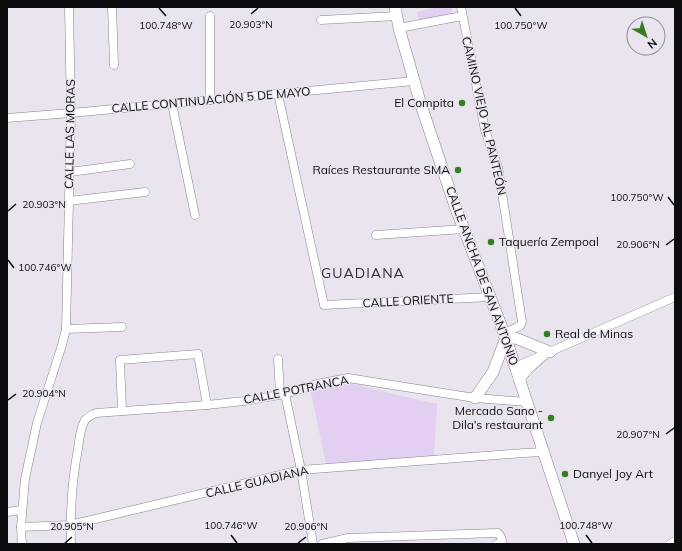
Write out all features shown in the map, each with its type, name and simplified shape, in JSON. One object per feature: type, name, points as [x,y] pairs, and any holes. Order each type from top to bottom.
[{"type":"main road","name":"CALLE ANCHA DE SAN ANTONIO","points":[[396,11],[399,28],[414,81],[455,206],[505,335],[574,544]]},
{"type":"main road","points":[[475,398],[493,372],[505,335],[518,339],[547,353],[528,369],[519,379]]},
{"type":"street","name":"CALLE LAS MORAS","points":[[22,544],[21,526],[25,479],[37,423],[66,328],[71,113],[70,7]]},
{"type":"street","points":[[112,7],[114,65]]},
{"type":"street","name":"CAMINO VIEJO AL PANTEÓN","points":[[461,7],[485,130],[498,167],[522,322],[520,326],[505,335]]},
{"type":"street","points":[[321,20],[396,11]]},
{"type":"street","points":[[210,16],[210,100]]},
{"type":"street","points":[[399,28],[462,16]]},
{"type":"street","name":"CALLE CONTINUACIÓN 5 DE MAYO","points":[[7,118],[414,81]]},
{"type":"street","name":"CALLE ORIENTE","points":[[278,94],[324,305],[491,297]]},
{"type":"street","points":[[172,104],[195,215]]},
{"type":"street","points":[[70,172],[130,164]]},
{"type":"street","points":[[69,201],[145,192]]},
{"type":"street","points":[[376,234],[464,229]]},
{"type":"street","points":[[515,367],[675,297]]},
{"type":"street","points":[[66,328],[122,327]]},
{"type":"street","points":[[122,412],[120,360],[198,354],[207,405]]},
{"type":"street","points":[[278,359],[282,394],[301,470],[313,544]]},
{"type":"street","name":"CALLE POTRANCA","points":[[70,525],[74,471],[81,430],[85,420],[89,416],[96,413],[244,401],[282,394],[316,384],[348,378],[475,398],[527,402]]},
{"type":"street","name":"CALLE GUADIANA","points":[[21,526],[70,525],[301,470],[544,452]]},
{"type":"street","points":[[7,512],[22,510]]},
{"type":"street","points":[[70,525],[71,544]]},
{"type":"street","points":[[322,544],[348,538],[498,533],[502,542],[497,544]]},
{"type":"street","points":[[444,535],[448,544]]},
{"type":"street","points":[[670,544],[675,541]]},
{"type":"shaded area","points":[[437,7],[451,7],[453,14],[420,22],[417,12]]},
{"type":"shaded area","points":[[348,382],[367,388],[437,404],[434,456],[326,464],[311,392]]},
{"type":"place","name":"El Compita","points":[[462,103]]},
{"type":"place","name":"Raíces Restaurante SMA","points":[[458,170]]},
{"type":"place","name":"Taquería Zempoal","points":[[491,242]]},
{"type":"place","name":"Real de Minas","points":[[547,334]]},
{"type":"place","name":"Mercado Sano - Dila’s restaurant","points":[[551,418]]},
{"type":"place","name":"Danyel Joy Art","points":[[565,474]]},
{"type":"district","name":"GUADIANA","points":[[363,273]]}]
